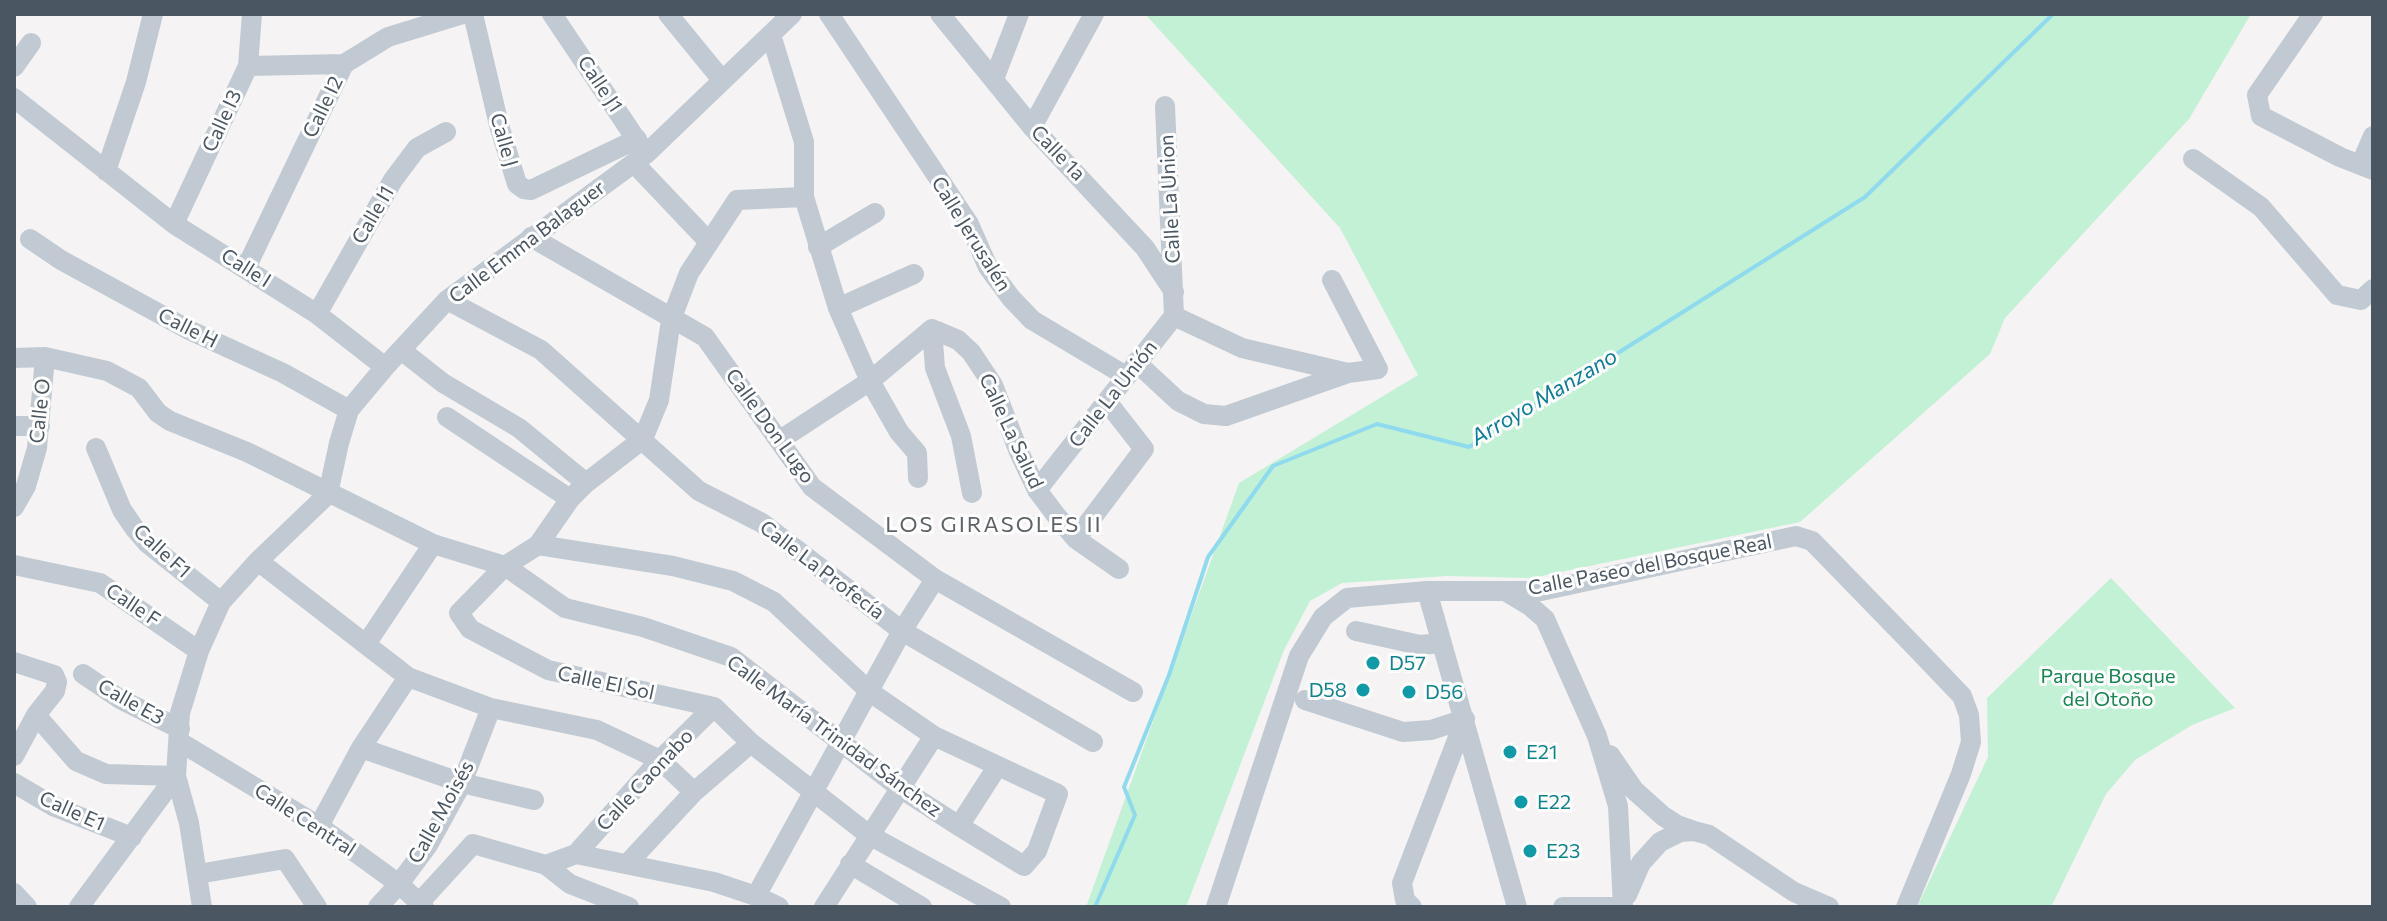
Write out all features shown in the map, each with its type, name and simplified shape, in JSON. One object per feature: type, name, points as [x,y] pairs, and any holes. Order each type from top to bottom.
[{"type":"street","points":[[106,171],[136,82],[153,14]]},
{"type":"street","name":"Calle I3","points":[[174,224],[248,66],[252,14]]},
{"type":"street","name":"Calle I2","points":[[246,268],[344,64],[388,37],[463,14]]},
{"type":"street","name":"Calle J","points":[[473,14],[499,125],[517,184],[531,190],[639,152]]},
{"type":"street","name":"Calle J1","points":[[552,14],[639,152],[708,241]]},
{"type":"street","points":[[668,14],[722,80]]},
{"type":"street","name":"Calle Emma Balaguer","points":[[328,494],[349,410],[447,300],[639,152],[792,14]]},
{"type":"street","name":"Calle Jerusalén","points":[[829,14],[969,224],[988,267],[1011,298],[1032,320],[1131,369],[1178,401],[1204,414],[1226,416],[1348,373],[1378,369],[1332,280]]},
{"type":"street","name":"Calle 1a","points":[[940,14],[1032,127],[1145,248],[1174,292]]},
{"type":"street","points":[[994,79],[1019,14]]},
{"type":"street","points":[[1032,127],[1094,14]]},
{"type":"street","points":[[2313,14],[2257,95],[2261,116],[2340,157],[2367,167],[2373,136]]},
{"type":"street","points":[[771,35],[804,142],[804,197],[838,308],[870,381],[899,432],[917,453],[918,478]]},
{"type":"street","points":[[14,67],[31,43]]},
{"type":"street","points":[[248,66],[344,64]]},
{"type":"street","name":"Calle I","points":[[14,98],[174,224],[317,314],[385,367]]},
{"type":"street","name":"Calle La Union","points":[[1165,106],[1174,292]]},
{"type":"street","name":"Calle I1","points":[[317,314],[393,180],[417,148],[446,132]]},
{"type":"street","points":[[2193,159],[2261,207],[2337,295],[2361,300],[2373,289]]},
{"type":"street","points":[[643,439],[659,400],[671,320],[689,273],[708,241],[737,200],[804,197]]},
{"type":"street","points":[[818,247],[875,213]]},
{"type":"street","name":"Calle Don Lugo","points":[[531,237],[705,337],[812,487],[935,579],[1133,692]]},
{"type":"street","name":"Calle H","points":[[30,239],[61,260],[189,330],[283,373],[349,410]]},
{"type":"street","points":[[838,308],[914,274]]},
{"type":"street","points":[[1174,292],[1174,316],[1242,348],[1348,373]]},
{"type":"street","name":"Calle La Profecía","points":[[447,300],[541,350],[699,491],[762,523],[902,631],[1093,742]]},
{"type":"street","name":"Calle La Unión","points":[[1037,490],[1174,316]]},
{"type":"street","points":[[780,440],[870,381],[932,329]]},
{"type":"street","points":[[932,329],[935,368],[961,436],[972,493]]},
{"type":"street","name":"Calle La Salud","points":[[932,329],[958,340],[971,352],[993,385],[1037,490],[1076,539],[1119,569]]},
{"type":"street","points":[[401,350],[443,383],[519,428],[586,483]]},
{"type":"street","name":"Calle María Trinidad Sánchez","points":[[14,358],[45,357],[83,364],[128,380],[139,388],[158,413],[170,421],[247,452],[433,544],[505,566],[565,608],[643,627],[731,657],[900,788],[1024,866],[1037,851],[1058,794],[997,767]]},
{"type":"street","name":"Calle O","points":[[14,507],[26,486],[37,448],[45,357]]},
{"type":"street","points":[[1076,539],[1144,449],[1108,403]]},
{"type":"street","points":[[447,417],[570,499]]},
{"type":"street","points":[[14,426],[40,426]]},
{"type":"street","name":"Calle El Sol","points":[[643,439],[586,483],[570,499],[538,545],[505,566],[459,613],[470,629],[548,670],[714,707]]},
{"type":"street","name":"Calle F1","points":[[96,448],[122,510],[135,529],[147,543],[221,602]]},
{"type":"street","points":[[202,907],[189,823],[176,776],[180,713],[199,651],[221,602],[258,561],[328,494]]},
{"type":"street","name":"Calle Paseo del Bosque Real","points":[[1216,907],[1299,656],[1323,617],[1347,598],[1427,591],[1541,591],[1796,536],[1812,541],[1962,696],[1969,715],[1971,742],[1961,774],[1906,907]]},
{"type":"street","points":[[366,644],[433,544]]},
{"type":"street","points":[[538,545],[673,566],[733,581],[774,602],[870,692],[934,736],[997,767],[959,826]]},
{"type":"street","points":[[258,561],[408,677],[491,708],[597,730],[660,760],[694,792]]},
{"type":"street","name":"Calle F","points":[[14,565],[100,583],[199,651]]},
{"type":"street","points":[[756,896],[811,792],[935,579]]},
{"type":"street","points":[[1545,619],[1547,602],[1556,587]]},
{"type":"street","points":[[1427,591],[1517,907]]},
{"type":"street","points":[[1505,591],[1545,619],[1597,736],[1618,806],[1623,907]]},
{"type":"street","points":[[1356,631],[1420,645],[1441,643]]},
{"type":"street","points":[[14,662],[54,675],[57,682],[55,691],[36,715],[14,756]]},
{"type":"street","name":"Calle E3","points":[[83,674],[180,735]]},
{"type":"street","points":[[319,826],[361,748],[408,677]]},
{"type":"street","points":[[1305,700],[1403,732],[1431,730],[1465,719]]},
{"type":"street","points":[[714,707],[751,743],[869,835],[1001,907]]},
{"type":"street","name":"Calle Caonabo","points":[[576,854],[660,760],[714,707]]},
{"type":"street","name":"Calle Moisés","points":[[378,907],[428,845],[462,783],[491,708]]},
{"type":"street","points":[[36,715],[76,761],[91,768],[106,774],[176,776]]},
{"type":"street","points":[[1412,907],[1405,900],[1402,883],[1465,719]]},
{"type":"street","name":"Calle Central","points":[[180,735],[319,826],[399,884],[422,905]]},
{"type":"street","points":[[824,907],[934,736]]},
{"type":"street","points":[[1597,736],[1634,790],[1663,816],[1677,825],[1709,835],[1794,892],[1829,907]]},
{"type":"street","points":[[627,864],[694,792],[751,743]]},
{"type":"street","points":[[361,748],[462,783],[534,800]]},
{"type":"street","points":[[79,907],[176,776]]},
{"type":"street","name":"Calle E1","points":[[14,783],[55,807],[132,837]]},
{"type":"street","points":[[1623,907],[1641,863],[1660,842],[1680,832],[1694,831],[1709,835]]},
{"type":"street","points":[[422,905],[473,844],[546,865],[570,884],[629,907]]},
{"type":"street","points":[[546,865],[576,854],[714,882],[779,907]]},
{"type":"street","points":[[198,874],[285,859],[317,907]]},
{"type":"street","points":[[850,864],[922,907]]},
{"type":"street","points":[[14,893],[27,907]]},
{"type":"street","points":[[1563,907],[1623,907]]},
{"type":"green space","points":[[1145,14],[2251,14],[2189,119],[2005,318],[1990,354],[1800,522],[1532,578],[1447,576],[1342,583],[1310,601],[1284,650],[1186,907],[1086,907],[1239,483],[1418,375],[1340,228]]},
{"type":"green space","name":"Parque Bosque del Otoño","points":[[2111,578],[2235,708],[2192,725],[2135,760],[2106,794],[2051,907],[1917,907],[1988,757],[1987,698]]},
{"type":"waterway","name":"Arroyo Manzano","points":[[1095,907],[1135,815],[1124,787],[1169,675],[1208,557],[1273,466],[1377,424],[1469,447],[1865,197],[2053,14]]},
{"type":"place","name":"D57","points":[[1373,663]]},
{"type":"place","name":"D58","points":[[1363,690]]},
{"type":"place","name":"D56","points":[[1409,692]]},
{"type":"place","name":"E21","points":[[1510,752]]},
{"type":"place","name":"E22","points":[[1521,802]]},
{"type":"place","name":"E23","points":[[1530,851]]},
{"type":"district","name":"LOS GIRASOLES II","points":[[994,525]]}]
